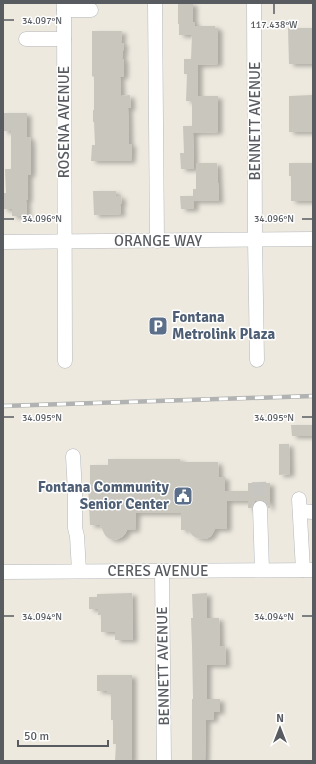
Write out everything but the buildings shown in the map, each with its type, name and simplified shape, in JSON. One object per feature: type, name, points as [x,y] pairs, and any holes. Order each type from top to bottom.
[{"type":"street","points":[[155,3],[157,241]]},
{"type":"street","name":"BENNETT AVENUE","points":[[254,3],[257,360]]},
{"type":"street","points":[[64,7],[91,10]]},
{"type":"street","name":"ROSENA AVENUE","points":[[64,7],[65,361]]},
{"type":"street","points":[[26,39],[64,38]]},
{"type":"street","name":"ORANGE WAY","points":[[3,242],[313,239]]},
{"type":"street","points":[[73,456],[75,528],[77,536],[79,571]]},
{"type":"street","points":[[304,507],[308,570]]},
{"type":"street","points":[[260,508],[262,570]]},
{"type":"street","name":"CERES AVENUE","points":[[3,572],[308,570]]},
{"type":"street","name":"BENNETT AVENUE","points":[[162,571],[164,761]]},
{"type":"tunnel","points":[[259,482],[260,508]]},
{"type":"railway","points":[[3,406],[313,396]]},
{"type":"place","name":"Fontana Metrolink Plaza","points":[[158,326]]},
{"type":"place","name":"Fontana Community Senior Center","points":[[183,496]]}]
